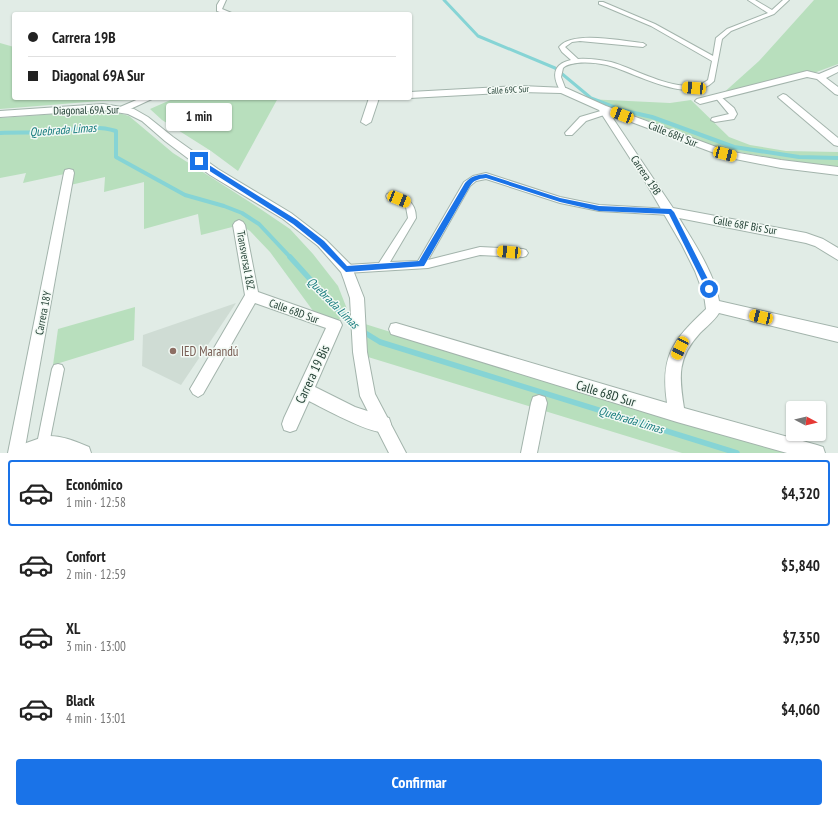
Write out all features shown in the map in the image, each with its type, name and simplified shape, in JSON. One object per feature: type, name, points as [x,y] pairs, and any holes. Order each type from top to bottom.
[{"type":"street","points":[[820,77],[838,69]]},
{"type":"street","points":[[700,101],[809,74],[820,77],[838,92]]},
{"type":"street","name":"Calle 69C Sur","points":[[412,95],[521,89],[563,90],[604,110]]},
{"type":"street","points":[[783,97],[838,143]]},
{"type":"street","points":[[123,109],[144,100]]},
{"type":"street","points":[[366,122],[373,100]]},
{"type":"street","name":"Diagonal 69A Sur","points":[[0,114],[88,107],[123,109],[138,114],[214,172],[287,216],[322,243],[346,269],[351,280],[357,298],[360,352],[368,396],[398,453]]},
{"type":"street","name":"Calle 68H Sur","points":[[604,110],[725,154],[837,172]]},
{"type":"street","name":"Carrera 19B","points":[[604,110],[671,212],[704,277],[714,306]]},
{"type":"street","name":"Carrera 18Y","points":[[16,453],[69,173]]},
{"type":"street","name":"Calle 68F Bis Sur","points":[[671,212],[787,233],[818,242],[838,255]]},
{"type":"street","name":"Transversal 18Z","points":[[240,225],[252,296]]},
{"type":"street","points":[[198,389],[252,296]]},
{"type":"street","name":"Calle 68D Sur","points":[[252,296],[335,325]]},
{"type":"street","points":[[677,414],[672,379],[675,359],[686,338],[713,311],[714,306],[838,335]]},
{"type":"street","name":"Carrera 19 Bis","points":[[290,424],[335,325]]},
{"type":"street","name":"Calle 68D Sur","points":[[396,329],[677,414],[817,453]]},
{"type":"street","points":[[305,390],[350,414],[365,420],[383,424]]},
{"type":"street","points":[[528,453],[539,403]]},
{"type":"street","points":[[21,453],[43,444],[55,443],[84,453]]},
{"type":"lane","points":[[223,0],[219,10],[225,12]]},
{"type":"lane","points":[[751,0],[772,13]]},
{"type":"lane","points":[[563,90],[558,71],[566,63],[594,60],[672,86],[694,88],[707,84],[711,81],[719,38],[729,30],[772,13],[786,0]]},
{"type":"lane","points":[[601,4],[653,25],[714,60]]},
{"type":"lane","points":[[576,61],[564,51],[562,47],[566,42],[580,39],[643,45]]},
{"type":"lane","points":[[716,120],[731,117],[733,114],[732,110],[718,97]]},
{"type":"lane","points":[[569,133],[583,118],[604,110]]},
{"type":"lane","points":[[421,264],[467,184],[471,180],[478,177],[486,176],[560,200],[599,208],[671,212]]},
{"type":"lane","points":[[382,267],[412,218],[412,210],[409,203],[390,196]]},
{"type":"lane","points":[[346,269],[421,264],[480,251],[523,253]]},
{"type":"lane","points":[[43,444],[58,368]]},
{"type":"shaded area","name":"IED Marandú","points":[[236,303],[181,385],[142,366],[143,335]]},
{"type":"green space","points":[[814,0],[838,0],[838,64],[814,73],[720,96],[759,61]]},
{"type":"green space","points":[[0,43],[12,46],[12,100],[133,100],[100,101],[0,109]]},
{"type":"green space","points":[[587,99],[670,103],[691,100],[729,137],[750,145],[786,151],[838,152],[838,167],[728,150],[683,136],[652,122]]},
{"type":"green space","points":[[170,100],[277,100],[238,171],[211,151],[162,120],[150,109]]},
{"type":"green space","points":[[108,110],[129,116],[173,153],[290,229],[313,254],[338,286],[347,309],[335,325],[319,319],[270,252],[250,231],[240,225],[201,235],[198,214],[144,229],[144,182],[104,192],[105,177],[66,186],[69,173],[23,183],[26,173],[0,178],[0,118]]},
{"type":"green space","points":[[135,307],[134,340],[53,365],[58,329]]},
{"type":"green space","points":[[365,324],[496,365],[794,453],[682,453],[368,357]]},
{"type":"waterway","points":[[444,0],[478,36],[555,68],[591,98],[624,111]]},
{"type":"waterway","points":[[624,111],[652,117],[734,147],[799,157],[838,158]]},
{"type":"waterway","name":"Quebrada Limas","points":[[0,133],[50,132],[92,128],[116,131],[116,157],[185,195],[224,206],[242,213],[259,224],[291,258]]},
{"type":"waterway","name":"Quebrada Limas","points":[[290,257],[337,309],[355,325]]},
{"type":"waterway","name":"Quebrada Limas","points":[[362,331],[380,342],[737,453]]},
{"type":"place","name":"IED Marandú","points":[[173,351]]},
{"type":"route","points":[[199,161],[214,172],[287,216],[309,232],[322,243],[346,269],[421,264],[467,184],[471,180],[478,177],[486,176],[560,200],[599,208],[671,212],[709,289]]}]
